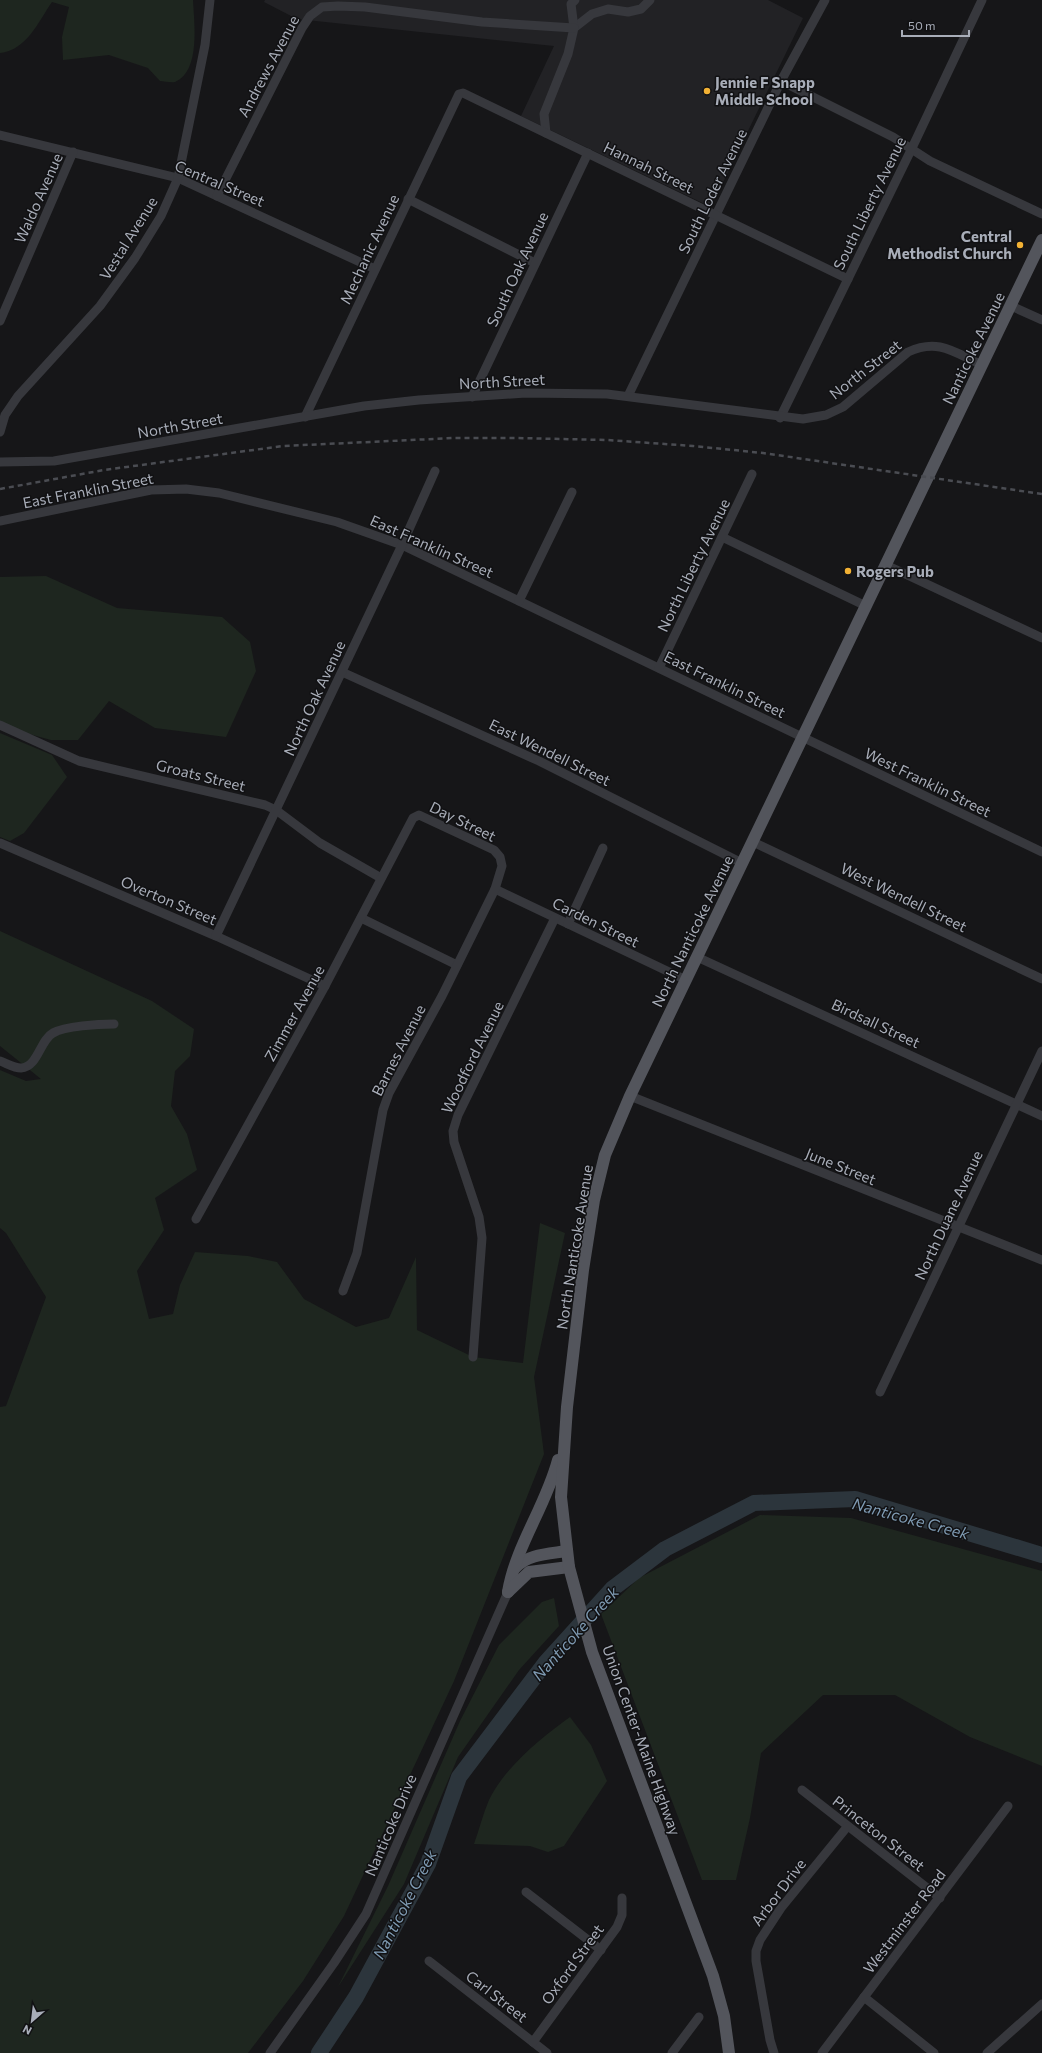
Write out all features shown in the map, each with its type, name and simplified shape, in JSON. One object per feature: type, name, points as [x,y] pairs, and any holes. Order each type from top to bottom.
[{"type":"main road","name":"Nanticoke Avenue","points":[[931,469],[1042,240]]},
{"type":"main road","name":"North Nanticoke Avenue","points":[[564,1432],[583,1270],[594,1200],[605,1155],[630,1096],[886,566],[931,469]]},
{"type":"main road","name":"Union Center-Maine Highway","points":[[564,1432],[561,1497],[572,1584],[592,1652],[713,1976],[724,2016],[729,2053]]},
{"type":"main road","points":[[508,1592],[512,1572],[554,1477],[564,1432]]},
{"type":"main road","points":[[512,1572],[519,1563],[529,1558],[567,1551]]},
{"type":"main road","points":[[508,1592],[529,1572],[569,1566]]},
{"type":"street","name":"Vestal Avenue","points":[[0,432],[5,415],[18,396],[100,306],[135,258],[161,216],[178,178],[205,45],[210,0]]},
{"type":"street","points":[[546,133],[544,114],[568,54],[574,28],[571,4],[575,0]]},
{"type":"street","points":[[574,28],[592,14],[608,9],[628,12],[641,9],[650,0]]},
{"type":"street","name":"South Loder Avenue","points":[[628,396],[781,81],[825,0]]},
{"type":"street","name":"South Liberty Avenue","points":[[780,418],[912,148],[982,0]]},
{"type":"street","name":"Andrews Avenue","points":[[217,196],[302,28],[314,12],[322,7],[365,7],[482,22],[574,28]]},
{"type":"street","points":[[781,81],[912,148],[930,161],[1042,214]]},
{"type":"street","name":"Hannah Street","points":[[459,94],[463,93],[848,279]]},
{"type":"street","name":"Mechanic Avenue","points":[[305,417],[459,94]]},
{"type":"street","name":"Central Street","points":[[0,136],[74,152],[178,178],[375,269]]},
{"type":"street","name":"Waldo Avenue","points":[[0,321],[74,152]]},
{"type":"street","name":"South Oak Avenue","points":[[472,397],[588,153]]},
{"type":"street","points":[[408,199],[535,263]]},
{"type":"street","points":[[1011,306],[1042,320]]},
{"type":"street","name":"North Street","points":[[0,462],[54,461],[364,406],[472,397],[564,392],[628,396],[780,418],[803,419],[826,415],[843,407],[908,352],[920,346],[931,344],[944,348],[982,365]]},
{"type":"street","name":"North Oak Avenue","points":[[216,936],[342,672],[435,471]]},
{"type":"street","name":"North Liberty Avenue","points":[[659,668],[752,474]]},
{"type":"street","name":"East Franklin Street","points":[[0,521],[151,490],[186,489],[219,493],[332,520],[365,530],[402,544],[803,737]]},
{"type":"street","points":[[519,601],[572,492]]},
{"type":"street","points":[[722,536],[866,606]]},
{"type":"street","points":[[886,566],[1042,638]]},
{"type":"street","name":"East Wendell Street","points":[[342,672],[532,758],[742,863]]},
{"type":"street","name":"Groats Street","points":[[0,726],[80,761],[265,805],[276,810],[320,843],[381,878]]},
{"type":"street","name":"West Franklin Street","points":[[803,737],[1042,852]]},
{"type":"street","name":"Day Street","points":[[413,818],[419,815],[494,850],[500,857]]},
{"type":"street","name":"Zimmer Avenue","points":[[196,1219],[325,986],[413,818]]},
{"type":"street","name":"West Wendell Street","points":[[753,842],[1042,979]]},
{"type":"street","name":"Overton Street","points":[[0,843],[216,936],[325,986]]},
{"type":"street","points":[[568,924],[603,848]]},
{"type":"street","name":"Barnes Avenue","points":[[343,1291],[357,1253],[383,1110],[389,1093],[457,965],[495,889],[501,875],[502,866],[500,857]]},
{"type":"street","name":"Carden Street","points":[[495,889],[686,980]]},
{"type":"street","points":[[360,918],[457,965]]},
{"type":"street","name":"Woodford Avenue","points":[[473,1357],[482,1238],[479,1217],[454,1142],[453,1131],[458,1115],[555,918]]},
{"type":"street","name":"Birdsall Street","points":[[697,957],[1042,1116]]},
{"type":"street","points":[[0,1061],[22,1068],[29,1065],[46,1037],[55,1032],[95,1024],[114,1024]]},
{"type":"street","name":"North Duane Avenue","points":[[880,1392],[1042,1051]]},
{"type":"street","name":"June Street","points":[[630,1096],[958,1228],[1042,1260]]},
{"type":"street","name":"Nanticoke Drive","points":[[270,2053],[334,1964],[366,1914],[452,1715],[508,1592]]},
{"type":"street","name":"Princeton Street","points":[[802,1790],[847,1827],[940,1898]]},
{"type":"street","name":"Westminster Road","points":[[822,2053],[1008,1806]]},
{"type":"street","name":"Arbor Drive","points":[[774,2053],[760,1983],[756,1951],[760,1940],[781,1908],[847,1827]]},
{"type":"street","points":[[526,1892],[601,1950]]},
{"type":"street","name":"Oxford Street","points":[[533,2042],[617,1927],[622,1916],[622,1898]]},
{"type":"street","name":"Carl Street","points":[[429,1961],[547,2053]]},
{"type":"street","points":[[864,1997],[934,2053]]},
{"type":"street","points":[[987,2053],[1042,2004]]},
{"type":"street","points":[[672,2053],[700,2017]]},
{"type":"shaded area","points":[[0,0],[193,0],[195,33],[189,68],[183,76],[175,82],[172,82],[160,81],[148,68],[109,55],[63,60],[62,37],[69,7],[52,2],[37,26],[25,41],[18,47],[0,53]]},
{"type":"shaded area","points":[[265,0],[768,0],[803,18],[711,207],[521,116],[554,46],[297,19],[264,2]]},
{"type":"shaded area","points":[[46,576],[117,608],[222,617],[250,642],[256,671],[226,737],[155,728],[109,701],[78,740],[51,740],[0,726],[0,577]]},
{"type":"shaded area","points":[[0,733],[52,755],[67,777],[24,833],[10,841],[0,837]]},
{"type":"shaded area","points":[[0,931],[152,1001],[194,1029],[190,1056],[175,1071],[171,1106],[187,1134],[197,1170],[155,1198],[164,1230],[137,1271],[149,1319],[173,1314],[180,1285],[195,1252],[248,1256],[277,1262],[304,1299],[356,1327],[389,1318],[416,1257],[417,1330],[473,1357],[523,1363],[540,1223],[565,1233],[534,1377],[544,1454],[454,1681],[344,1916],[303,1981],[248,2053],[0,2053],[0,1407],[6,1406],[46,1297],[6,1233],[0,1228],[0,1070],[26,1081],[41,1079],[0,1046]]},
{"type":"shaded area","points":[[760,1515],[851,1518],[1042,1571],[1042,1766],[970,1737],[895,1695],[823,1695],[761,1753],[750,1818],[736,1880],[702,1880],[601,1614],[639,1578]]},
{"type":"shaded area","points":[[554,1598],[559,1626],[519,1670],[458,1757],[404,1884],[338,1987],[388,1886],[460,1721],[499,1645],[542,1602]]},
{"type":"shaded area","points":[[570,1717],[591,1745],[607,1781],[564,1846],[548,1852],[530,1846],[474,1844],[489,1800],[504,1776],[536,1744]]},
{"type":"waterway","name":"Nanticoke Creek","points":[[319,2053],[356,1997],[428,1864],[459,1777],[546,1662],[612,1589],[665,1549],[754,1503],[855,1499],[1042,1555]]},
{"type":"railway","points":[[0,489],[104,470],[283,446],[454,438],[517,438],[607,440],[763,453],[1042,494]]},
{"type":"place","name":"Jennie F Snapp Middle School","points":[[707,91]]},
{"type":"place","name":"Central Methodist Church","points":[[1020,245]]},
{"type":"place","name":"Rogers Pub","points":[[848,571]]}]
